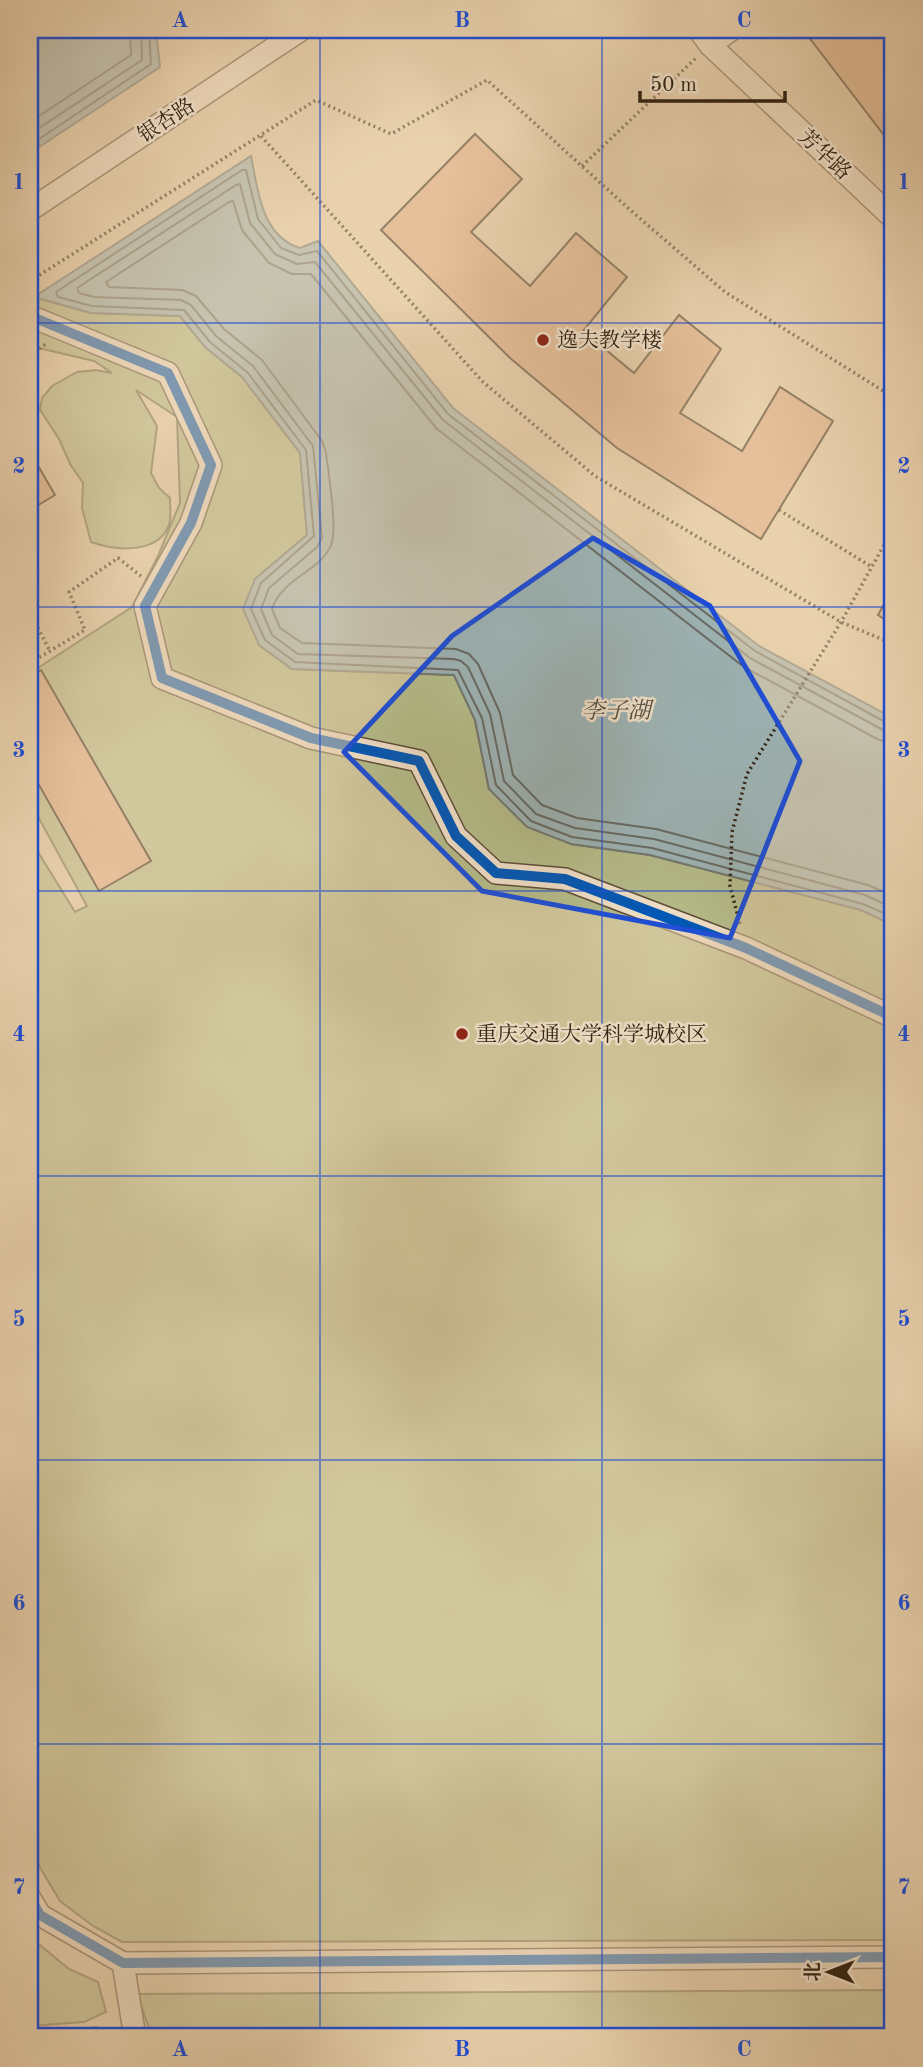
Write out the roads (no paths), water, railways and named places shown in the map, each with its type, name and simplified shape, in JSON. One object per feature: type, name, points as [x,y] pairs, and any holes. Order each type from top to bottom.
[{"type":"street","name":"银杏路","points":[[30,210],[301,30]]},
{"type":"street","points":[[705,37],[731,30]]},
{"type":"street","name":"芳华路","points":[[705,37],[893,218]]},
{"type":"street","points":[[30,316],[167,373],[211,465],[191,523],[145,606],[162,678],[310,738],[419,761],[456,836],[496,873],[565,879],[746,948],[893,1017]]},
{"type":"street","points":[[30,1898],[40,1914],[122,1963],[893,1957]]},
{"type":"street","points":[[122,1963],[135,2037]]},
{"type":"water","points":[[30,30],[156,30],[160,67],[30,153]]},
{"type":"water","name":"李子湖","points":[[251,156],[259,197],[269,223],[277,233],[300,248],[318,241],[453,408],[759,646],[893,718],[893,925],[861,910],[650,855],[571,844],[527,827],[489,789],[475,720],[454,675],[292,669],[259,645],[243,609],[255,579],[307,535],[300,453],[242,377],[205,347],[180,316],[91,313],[34,297]]},
{"type":"place","name":"逸夫教学楼","points":[[543,340]]},
{"type":"place","name":"重庆交通大学科学城校区","points":[[462,1034]]}]
